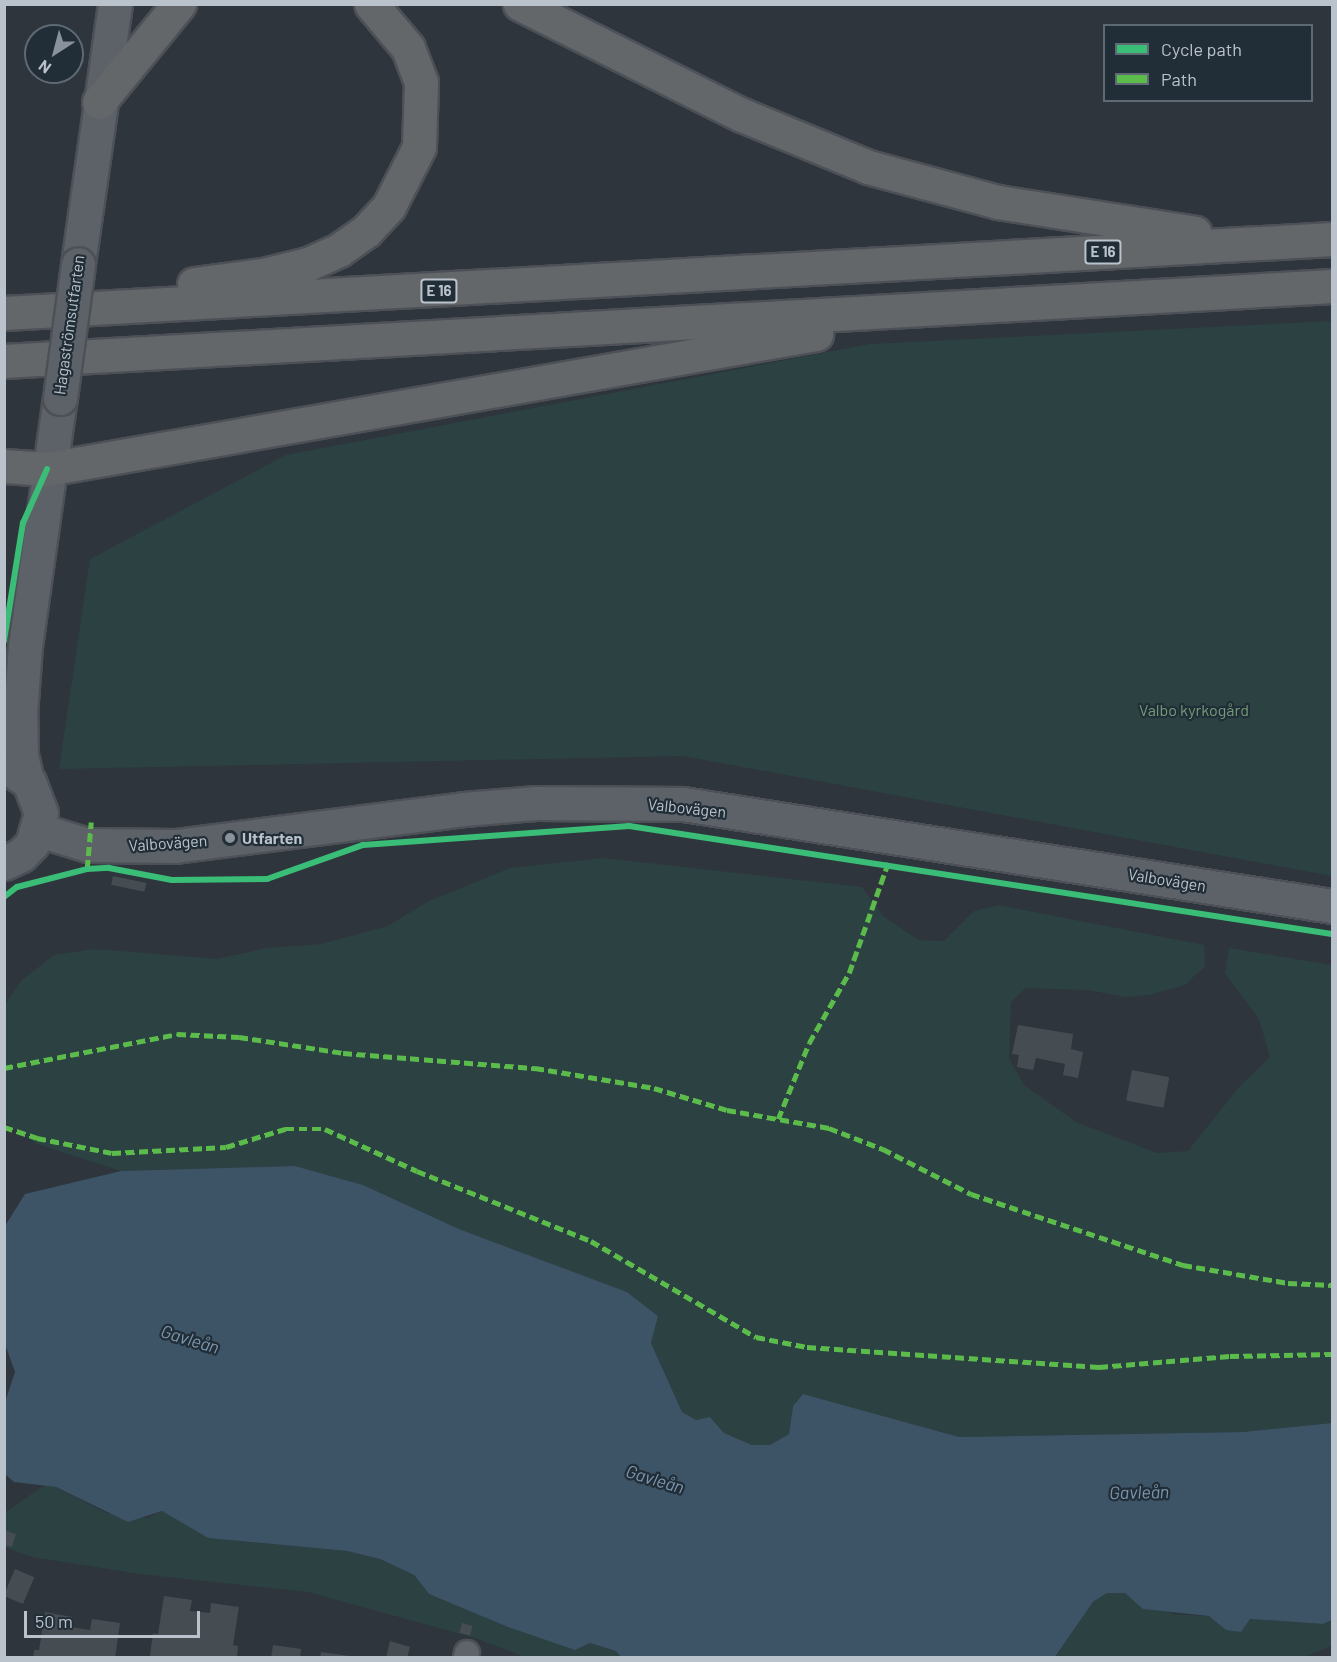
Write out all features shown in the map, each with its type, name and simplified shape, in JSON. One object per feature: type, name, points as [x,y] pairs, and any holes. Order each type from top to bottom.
[{"type":"highway","points":[[99,102],[179,4]]},
{"type":"highway","points":[[4,313],[263,275],[308,264],[339,250],[366,231],[389,206],[406,178],[419,147],[422,116],[421,82],[408,48],[371,4]]},
{"type":"highway","points":[[520,4],[742,116],[868,168],[998,202],[1262,243]]},
{"type":"highway","name":"E 16","points":[[4,313],[1332,239]]},
{"type":"highway","points":[[4,361],[1332,286]]},
{"type":"highway","points":[[4,466],[47,468],[968,307]]},
{"type":"main road","name":"Hagaströmsutfarten","points":[[39,830],[38,797],[16,774],[25,646],[47,468],[60,398],[99,102],[115,4]]},
{"type":"main road","name":"Hagaströmsutfarten","points":[[4,703],[25,646]]},
{"type":"main road","name":"Valbovägen","points":[[39,830],[88,845],[175,846],[464,808],[536,803],[682,804],[1332,906]]},
{"type":"main road","points":[[4,863],[21,855],[39,830]]},
{"type":"green space","name":"Valbo kyrkogård","points":[[1332,321],[1332,876],[683,756],[59,769],[90,559],[286,455],[870,344]]},
{"type":"green space","points":[[603,858],[862,887],[883,916],[919,940],[944,941],[974,911],[998,905],[1204,945],[1205,966],[1185,985],[1149,995],[1126,997],[1087,990],[1026,988],[1011,1002],[1009,1058],[1024,1085],[1076,1122],[1157,1153],[1188,1151],[1239,1087],[1270,1057],[1259,1019],[1225,973],[1229,948],[1332,965],[1332,1423],[1243,1432],[959,1437],[803,1394],[793,1406],[789,1434],[770,1445],[752,1445],[724,1433],[710,1417],[696,1420],[682,1412],[651,1343],[658,1316],[627,1292],[459,1229],[363,1185],[295,1166],[121,1171],[37,1144],[5,1123],[4,1006],[22,980],[54,955],[94,949],[217,959],[267,948],[321,944],[388,926],[427,902],[510,868]]},
{"type":"green space","points":[[45,1485],[55,1487],[107,1513],[147,1518],[162,1511],[208,1538],[347,1551],[380,1559],[414,1575],[429,1594],[575,1650],[590,1643],[616,1651],[621,1657],[525,1657],[475,1638],[308,1592],[140,1574],[32,1557],[5,1547],[4,1513]]},
{"type":"green space","points":[[1107,1593],[1125,1593],[1173,1614],[1323,1624],[1332,1620],[1332,1646],[1304,1657],[1055,1658],[1093,1602]]},
{"type":"water","name":"Gavleån","points":[[295,1166],[363,1185],[459,1229],[627,1292],[658,1316],[651,1343],[682,1412],[696,1420],[710,1417],[724,1433],[752,1445],[770,1445],[789,1434],[793,1406],[803,1394],[959,1437],[1243,1432],[1332,1423],[1332,1620],[1323,1624],[1250,1619],[1241,1632],[1226,1630],[1209,1616],[1143,1609],[1125,1593],[1107,1593],[1093,1602],[1055,1657],[621,1657],[616,1651],[590,1643],[575,1650],[508,1627],[429,1594],[414,1575],[380,1559],[347,1551],[208,1538],[162,1511],[128,1522],[56,1487],[14,1482],[5,1474],[5,1402],[15,1372],[5,1344],[5,1226],[25,1194],[121,1171]]},
{"type":"building","points":[[113,876],[146,883],[144,892],[111,885]]},
{"type":"building","points":[[1018,1025],[1073,1034],[1071,1049],[1083,1052],[1078,1078],[1063,1075],[1065,1064],[1036,1058],[1033,1070],[1017,1067],[1019,1055],[1012,1054]]},
{"type":"building","points":[[1132,1070],[1169,1077],[1163,1108],[1126,1100]]},
{"type":"building","points":[[4,1530],[16,1534],[12,1547],[4,1545]]},
{"type":"building","points":[[15,1569],[34,1577],[23,1604],[4,1596]]},
{"type":"building","points":[[164,1596],[192,1600],[190,1611],[210,1613],[211,1603],[239,1607],[233,1645],[238,1646],[237,1658],[150,1656],[153,1633],[158,1634]]},
{"type":"building","points":[[45,1612],[72,1617],[71,1627],[90,1630],[92,1619],[120,1623],[115,1658],[33,1658],[34,1650],[39,1650]]},
{"type":"building","points":[[462,1623],[473,1626],[470,1636],[459,1633]]},
{"type":"building","points":[[390,1641],[410,1647],[407,1658],[386,1658]]},
{"type":"building","points":[[273,1645],[301,1649],[300,1658],[271,1658]]},
{"type":"building","points":[[321,1652],[350,1656],[349,1658],[320,1658]]},
{"type":"marked path","points":[[87,869],[91,822]]},
{"type":"marked path","points":[[778,1119],[809,1043],[849,973],[888,863]]},
{"type":"marked path","points":[[4,1068],[177,1034],[239,1037],[343,1053],[535,1068],[654,1088],[727,1110],[829,1128],[883,1149],[971,1194],[1183,1265],[1288,1283],[1332,1285]]},
{"type":"marked path","points":[[4,1127],[37,1138],[112,1153],[226,1147],[285,1129],[325,1129],[417,1171],[591,1241],[756,1337],[807,1347],[1099,1367],[1230,1356],[1332,1354]]},
{"type":"cycle path","points":[[4,641],[23,523],[47,469]]},
{"type":"cycle path","points":[[4,897],[17,887],[87,869],[109,868],[172,880],[267,879],[363,845],[629,826],[1332,934]]},
{"type":"place","name":"Utfarten","points":[[230,838]]}]
